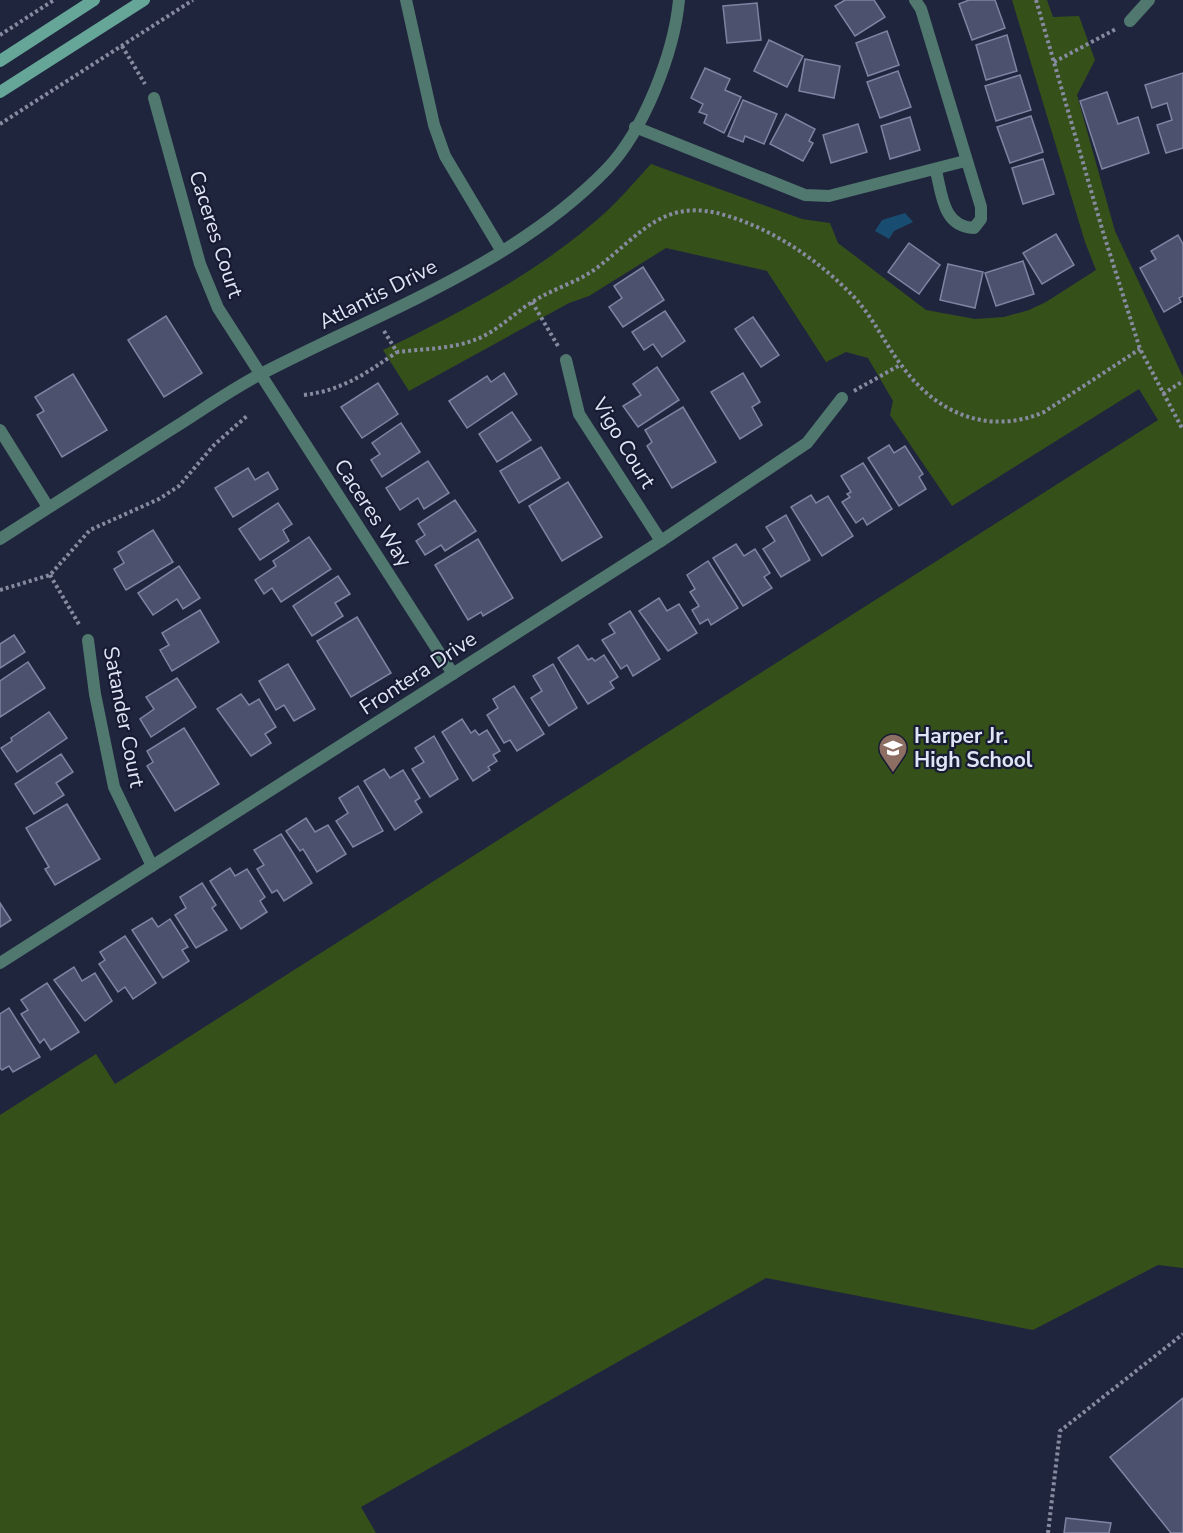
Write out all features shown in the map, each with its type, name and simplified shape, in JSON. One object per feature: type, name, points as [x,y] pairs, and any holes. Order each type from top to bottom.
[{"type":"main road","points":[[0,61],[94,0]]},
{"type":"main road","points":[[0,92],[144,0]]},
{"type":"street","points":[[406,0],[434,125],[445,156],[501,250]]},
{"type":"street","name":"Atlantis Drive","points":[[0,539],[259,375],[376,318],[501,250],[543,222],[608,168],[635,127],[654,91],[669,51],[679,0]]},
{"type":"street","points":[[915,0],[921,9],[965,161],[981,207],[981,219],[974,228],[963,228],[954,223],[947,214],[936,171]]},
{"type":"street","points":[[1130,21],[1149,0]]},
{"type":"street","name":"Caceres Court","points":[[154,98],[200,264],[218,308],[259,375]]},
{"type":"street","points":[[635,127],[805,195],[829,196],[936,171],[965,161]]},
{"type":"street","name":"Vigo Court","points":[[566,360],[579,414],[661,541]]},
{"type":"street","name":"Caceres Way","points":[[259,375],[453,674]]},
{"type":"street","name":"Frontera Drive","points":[[0,963],[661,541],[807,443],[842,398]]},
{"type":"street","points":[[0,430],[48,507]]},
{"type":"street","name":"Satander Court","points":[[88,639],[95,694],[114,787],[152,866]]},
{"type":"path","points":[[0,35],[54,0]]},
{"type":"path","points":[[0,124],[194,0]]},
{"type":"path","points":[[1036,0],[1103,232],[1140,349],[1183,430]]},
{"type":"path","points":[[1054,63],[1130,21]]},
{"type":"path","points":[[122,46],[154,98]]},
{"type":"path","points":[[304,395],[329,392],[344,386],[397,352],[459,344],[479,338],[532,302],[596,268],[644,226],[663,215],[680,211],[705,211],[728,216],[772,235],[816,262],[853,297],[881,330],[900,365],[938,404],[959,415],[985,422],[1028,419],[1044,412],[1140,349]]},
{"type":"path","points":[[532,302],[566,360]]},
{"type":"path","points":[[376,318],[397,352]]},
{"type":"path","points":[[842,398],[900,365]]},
{"type":"path","points":[[1163,394],[1183,381]]},
{"type":"path","points":[[0,590],[50,575],[90,530],[159,499],[179,486],[214,445],[248,415]]},
{"type":"path","points":[[50,575],[88,639]]},
{"type":"path","points":[[1048,1533],[1060,1431],[1183,1334]]},
{"type":"green space","name":"Harper Jr. High School","points":[[1012,0],[1047,0],[1053,17],[1079,16],[1095,60],[1077,95],[1115,231],[1183,377],[1183,1268],[1158,1265],[1033,1330],[766,1278],[361,1507],[376,1533],[0,1533],[0,1115],[96,1054],[115,1084],[1158,420],[1139,389],[952,506],[890,415],[893,401],[868,358],[846,352],[826,362],[767,271],[666,248],[589,296],[569,303],[409,391],[383,350],[500,289],[556,252],[607,211],[651,164],[802,219],[830,223],[838,243],[926,310],[975,319],[1004,317],[1029,310],[1046,302],[1096,270],[1085,242]]},
{"type":"water","points":[[905,213],[913,222],[894,231],[889,239],[875,231],[882,220]]},
{"type":"building","points":[[845,0],[874,0],[885,17],[855,36],[835,6]]},
{"type":"building","points":[[969,0],[995,0],[1005,28],[972,40],[959,4]]},
{"type":"building","points":[[757,3],[761,40],[727,43],[723,6]]},
{"type":"building","points":[[887,31],[899,65],[868,76],[856,43]]},
{"type":"building","points":[[1007,35],[1017,71],[986,80],[976,45]]},
{"type":"building","points":[[769,40],[803,56],[787,87],[754,71]]},
{"type":"building","points":[[805,59],[840,66],[834,98],[799,91]]},
{"type":"building","points":[[705,68],[730,79],[725,90],[741,97],[724,133],[704,123],[707,115],[699,112],[703,104],[691,98]]},
{"type":"building","points":[[898,71],[911,107],[880,118],[867,82]]},
{"type":"building","points":[[1183,73],[1183,148],[1166,153],[1157,125],[1172,120],[1167,103],[1152,108],[1145,85]]},
{"type":"building","points":[[1020,75],[1031,110],[996,121],[985,86]]},
{"type":"building","points":[[1107,92],[1118,124],[1138,117],[1149,153],[1102,169],[1080,101]]},
{"type":"building","points":[[743,100],[777,114],[764,144],[745,136],[743,142],[728,136]]},
{"type":"building","points":[[786,114],[815,129],[809,141],[813,143],[803,161],[770,144]]},
{"type":"building","points":[[1031,116],[1043,152],[1010,163],[997,127]]},
{"type":"building","points":[[910,117],[920,150],[890,159],[881,126]]},
{"type":"building","points":[[858,124],[867,152],[831,163],[823,135]]},
{"type":"building","points":[[1043,159],[1054,194],[1023,204],[1012,168]]},
{"type":"building","points":[[1056,234],[1074,265],[1042,284],[1023,253]]},
{"type":"building","points":[[1178,235],[1183,244],[1183,296],[1179,298],[1181,302],[1164,312],[1140,268],[1156,259],[1151,251]]},
{"type":"building","points":[[909,243],[940,265],[919,294],[888,272]]},
{"type":"building","points":[[1023,261],[1034,294],[996,306],[985,273]]},
{"type":"building","points":[[948,264],[983,272],[975,308],[940,300]]},
{"type":"building","points":[[643,267],[664,300],[623,327],[609,307],[622,298],[614,286]]},
{"type":"building","points":[[665,311],[685,341],[662,357],[653,344],[644,350],[632,332]]},
{"type":"building","points":[[166,316],[202,373],[164,397],[128,340]]},
{"type":"building","points":[[753,317],[779,355],[761,367],[735,329]]},
{"type":"building","points":[[657,367],[679,400],[638,427],[623,406],[641,395],[633,384]]},
{"type":"building","points":[[504,373],[517,394],[467,428],[449,401],[487,376],[491,382]]},
{"type":"building","points":[[743,373],[760,402],[752,407],[762,425],[740,439],[711,392]]},
{"type":"building","points":[[73,374],[107,430],[62,457],[37,415],[44,411],[35,397]]},
{"type":"building","points":[[378,383],[398,414],[362,438],[341,407]]},
{"type":"building","points":[[683,407],[716,462],[672,488],[647,446],[652,442],[645,430]]},
{"type":"building","points":[[512,412],[531,440],[497,462],[479,434]]},
{"type":"building","points":[[401,423],[420,452],[382,477],[371,460],[380,454],[372,443]]},
{"type":"building","points":[[889,445],[894,453],[905,446],[923,474],[919,477],[926,489],[899,506],[868,458]]},
{"type":"building","points":[[541,447],[560,478],[519,503],[500,471]]},
{"type":"building","points":[[428,461],[449,493],[424,509],[418,498],[400,510],[386,488]]},
{"type":"building","points":[[863,463],[892,509],[867,525],[863,518],[856,523],[842,502],[850,497],[847,494],[851,492],[841,476]]},
{"type":"building","points":[[248,468],[255,480],[268,472],[278,489],[233,517],[215,488]]},
{"type":"building","points":[[568,482],[602,537],[562,561],[529,506]]},
{"type":"building","points":[[811,495],[816,503],[828,496],[853,536],[822,556],[791,507]]},
{"type":"building","points":[[455,500],[476,531],[445,551],[441,545],[425,555],[416,541],[425,535],[418,524]]},
{"type":"building","points":[[278,503],[292,524],[283,530],[289,541],[260,560],[239,529]]},
{"type":"building","points":[[786,515],[810,560],[781,577],[763,549],[775,541],[766,527]]},
{"type":"building","points":[[153,530],[173,562],[126,590],[114,569],[124,563],[118,552]]},
{"type":"building","points":[[309,537],[331,569],[281,602],[272,588],[264,594],[255,580],[276,566],[273,561]]},
{"type":"building","points":[[478,539],[513,598],[483,616],[481,612],[468,620],[435,565]]},
{"type":"building","points":[[736,544],[744,556],[755,549],[770,573],[764,577],[772,588],[743,606],[713,558]]},
{"type":"building","points":[[708,561],[738,608],[711,625],[708,619],[700,624],[692,610],[699,606],[690,592],[695,589],[687,575]]},
{"type":"building","points":[[179,566],[200,598],[183,609],[177,599],[153,615],[138,593]]},
{"type":"building","points":[[338,576],[350,594],[335,603],[343,616],[312,636],[293,606]]},
{"type":"building","points":[[659,598],[667,611],[679,604],[697,633],[668,651],[639,611]]},
{"type":"building","points":[[200,610],[219,642],[172,671],[160,650],[169,645],[162,633]]},
{"type":"building","points":[[630,611],[660,659],[633,676],[627,665],[621,669],[602,640],[615,633],[609,624]]},
{"type":"building","points":[[357,617],[391,673],[351,697],[317,641]]},
{"type":"building","points":[[14,635],[25,652],[0,668],[0,644]]},
{"type":"building","points":[[578,645],[588,660],[592,658],[595,661],[604,655],[618,677],[610,682],[614,688],[588,704],[558,658]]},
{"type":"building","points":[[28,662],[45,688],[0,717],[0,681]]},
{"type":"building","points":[[288,664],[315,709],[294,721],[284,705],[276,710],[259,681]]},
{"type":"building","points":[[553,664],[577,708],[549,726],[531,698],[542,691],[533,676]]},
{"type":"building","points":[[177,678],[196,707],[151,737],[140,719],[154,709],[146,697]]},
{"type":"building","points":[[514,686],[544,734],[517,751],[510,740],[504,743],[487,715],[498,708],[493,699]]},
{"type":"building","points":[[241,694],[249,705],[259,699],[276,727],[265,734],[271,743],[251,756],[217,709]]},
{"type":"building","points":[[49,712],[67,738],[17,772],[1,748],[12,741],[11,738]]},
{"type":"building","points":[[462,719],[471,733],[475,730],[479,735],[487,730],[500,751],[493,755],[497,761],[488,767],[490,770],[473,781],[442,732]]},
{"type":"building","points":[[184,728],[219,784],[175,811],[147,766],[153,762],[147,751]]},
{"type":"building","points":[[434,736],[458,779],[430,797],[412,769],[424,762],[415,748]]},
{"type":"building","points":[[61,754],[73,772],[56,783],[64,795],[34,814],[15,784]]},
{"type":"building","points":[[384,769],[390,778],[403,770],[420,798],[415,801],[422,812],[395,830],[364,781]]},
{"type":"building","points":[[358,786],[383,831],[353,847],[336,821],[348,813],[339,798]]},
{"type":"building","points":[[67,804],[100,859],[55,885],[45,869],[49,867],[26,828]]},
{"type":"building","points":[[306,818],[315,832],[328,825],[346,854],[317,872],[303,849],[300,851],[286,831]]},
{"type":"building","points":[[281,834],[312,883],[284,901],[277,890],[272,893],[257,869],[264,865],[254,850]]},
{"type":"building","points":[[230,868],[235,876],[247,869],[265,897],[260,901],[267,912],[241,929],[210,881]]},
{"type":"building","points":[[202,883],[216,905],[212,908],[227,930],[196,948],[175,915],[186,908],[180,897]]},
{"type":"building","points":[[0,903],[11,920],[0,927]]},
{"type":"building","points":[[152,918],[158,927],[170,919],[188,947],[182,950],[189,961],[163,978],[132,930]]},
{"type":"building","points":[[125,936],[156,983],[133,999],[125,987],[118,992],[99,964],[105,960],[100,952]]},
{"type":"building","points":[[74,967],[82,981],[95,973],[112,1001],[85,1021],[54,980]]},
{"type":"building","points":[[47,983],[79,1032],[51,1050],[44,1039],[40,1043],[21,1014],[28,1010],[21,1000]]},
{"type":"building","points":[[9,1008],[40,1057],[13,1072],[9,1066],[2,1070],[0,1068],[0,1014]]},
{"type":"building","points":[[1183,1398],[1183,1533],[1171,1533],[1110,1457]]},
{"type":"building","points":[[1066,1518],[1111,1523],[1109,1533],[1064,1533]]},
{"type":"place","name":"Harper Jr. High School","points":[[893,774]]}]
